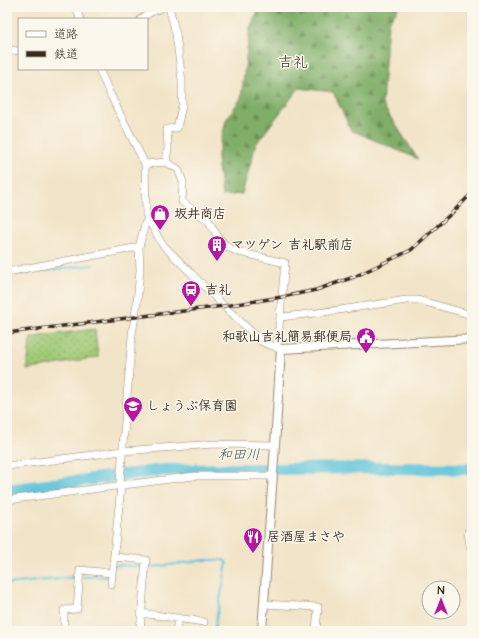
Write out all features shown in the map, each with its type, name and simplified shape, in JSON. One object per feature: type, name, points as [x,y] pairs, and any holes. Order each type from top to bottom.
[{"type":"street","points":[[76,7],[80,18]]},
{"type":"street","points":[[142,18],[151,12],[164,7]]},
{"type":"street","points":[[166,162],[168,148],[167,129],[177,128],[182,106],[182,81],[176,34],[169,7]]},
{"type":"street","points":[[7,50],[18,51]]},
{"type":"street","points":[[99,70],[145,164],[146,215],[162,244],[262,342],[279,349],[472,339]]},
{"type":"street","points":[[145,164],[166,162],[178,169],[183,182],[182,202],[208,220],[218,237],[227,248],[285,263],[279,349],[275,445],[262,631]]},
{"type":"street","points":[[111,584],[132,335],[140,270],[139,247],[145,224],[148,219]]},
{"type":"street","points":[[7,272],[139,247]]},
{"type":"street","points":[[281,317],[313,314],[407,300],[418,300],[472,315]]},
{"type":"street","points":[[7,466],[123,452],[214,444],[275,445]]},
{"type":"street","points":[[7,500],[120,484],[194,476],[273,475]]},
{"type":"street","points":[[472,532],[468,532],[470,546],[472,545]]},
{"type":"street","points":[[114,557],[146,560],[140,631]]},
{"type":"street","points":[[64,631],[64,610],[77,609],[80,570],[112,573]]},
{"type":"street","points":[[264,604],[318,607],[316,631]]},
{"type":"street","points":[[141,613],[204,622]]},
{"type":"street","points":[[176,631],[178,618]]},
{"type":"green space","points":[[260,7],[399,7],[388,23],[382,104],[418,159],[351,130],[333,92],[299,88],[256,144],[242,194],[222,196],[217,159],[226,120],[241,98],[250,27]]},
{"type":"green space","points":[[95,329],[98,357],[27,370],[31,338]]},
{"type":"waterway","points":[[17,274],[93,265]]},
{"type":"waterway","name":"和田川","points":[[7,490],[163,470],[386,468],[472,469]]},
{"type":"waterway","points":[[115,566],[154,567],[205,560],[224,560],[227,563],[214,631]]},
{"type":"waterway","points":[[82,577],[106,577],[108,574]]},
{"type":"waterway","points":[[7,584],[78,577]]},
{"type":"railway","points":[[7,333],[224,306],[316,290],[354,277],[411,250],[472,193]]},
{"type":"place","name":"坂井商店","points":[[160,231]]},
{"type":"place","name":"マツゲン 吉礼駅前店","points":[[217,262]]},
{"type":"place","name":"吉礼","points":[[191,307]]},
{"type":"place","name":"和歌山吉礼簡易郵便局","points":[[366,354]]},
{"type":"place","name":"しょうぶ保育園","points":[[133,423]]},
{"type":"place","name":"居酒屋まさや","points":[[253,554]]},
{"type":"district","name":"吉礼","points":[[293,62]]}]
